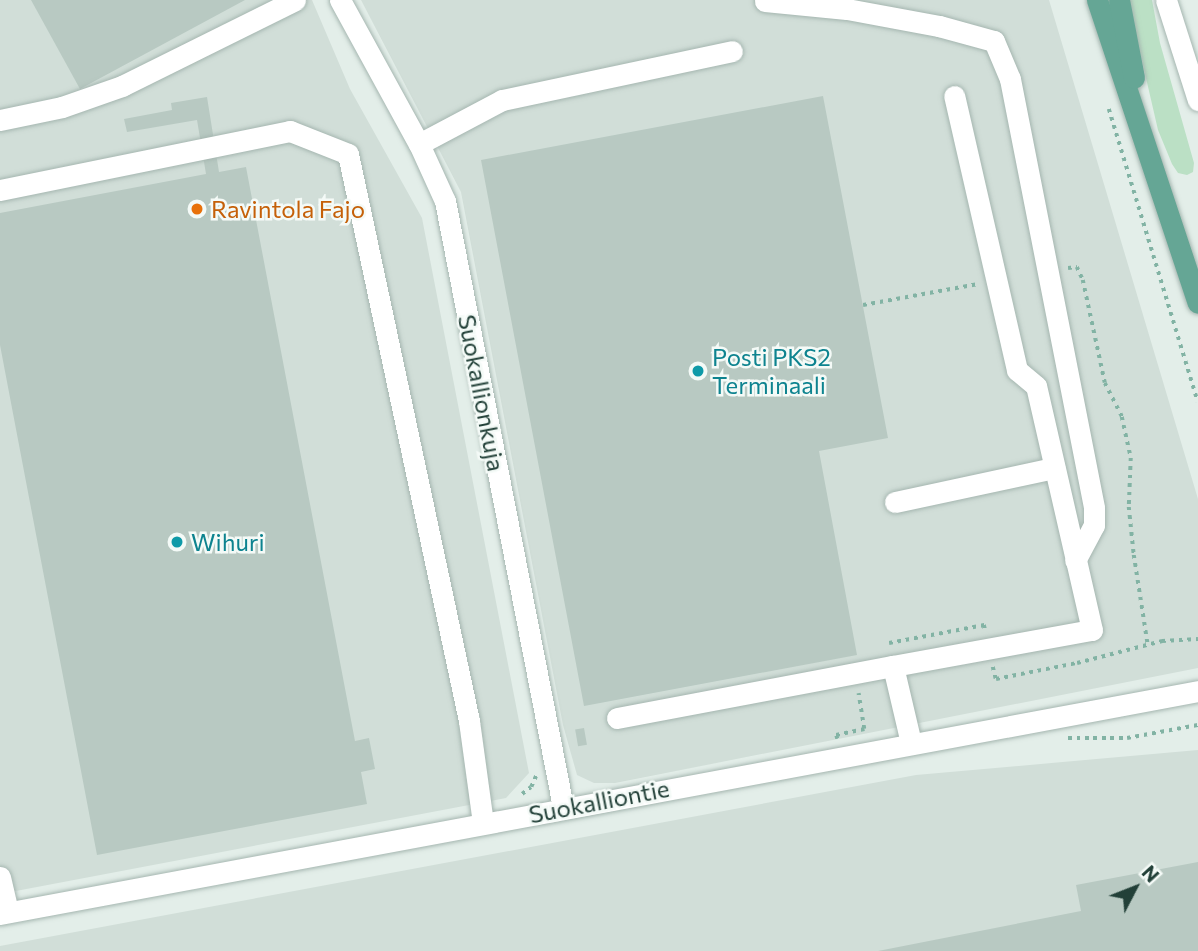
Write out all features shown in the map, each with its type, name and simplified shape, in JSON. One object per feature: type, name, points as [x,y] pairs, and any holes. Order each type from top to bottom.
[{"type":"main road","points":[[1097,0],[1198,301]]},
{"type":"main road","points":[[1119,0],[1147,145]]},
{"type":"street","points":[[0,120],[62,107],[122,86],[295,0]]},
{"type":"street","name":"Suokallionkuja","points":[[340,0],[419,144],[445,201],[563,807]]},
{"type":"street","points":[[1166,0],[1198,100]]},
{"type":"street","points":[[765,1],[847,9],[939,26],[994,41],[1010,79],[1094,508],[1094,525],[1075,560]]},
{"type":"street","points":[[419,144],[502,100],[732,51]]},
{"type":"street","points":[[617,718],[1091,630],[1036,386],[1017,370],[954,96]]},
{"type":"street","points":[[0,190],[290,131],[348,154],[469,721],[483,823]]},
{"type":"street","points":[[895,502],[1054,468]]},
{"type":"street","points":[[893,666],[911,743]]},
{"type":"street","name":"Suokalliontie","points":[[4,913],[1198,691]]},
{"type":"street","points":[[0,877],[4,913]]},
{"type":"path","points":[[1108,105],[1198,402]]},
{"type":"path","points":[[841,756],[836,735],[864,729],[854,674]]},
{"type":"path","points":[[523,815],[520,796],[531,787],[536,774],[535,768]]},
{"type":"shaded area","points":[[0,0],[312,0],[350,89],[422,218],[529,773],[506,798],[0,894]]},
{"type":"shaded area","points":[[361,0],[1049,0],[1198,499],[1198,668],[615,783],[594,783],[577,775],[563,725],[461,192]]},
{"type":"shaded area","points":[[1198,750],[1198,951],[0,951],[0,946],[916,775]]},
{"type":"green space","points":[[1128,0],[1152,0],[1160,43],[1194,163],[1193,172],[1187,175],[1178,173],[1172,164],[1158,130]]},
{"type":"building","points":[[31,0],[245,0],[80,89]]},
{"type":"building","name":"Posti PKS2 Terminaali","points":[[823,96],[888,438],[819,451],[857,655],[584,706],[481,160]]},
{"type":"building","name":"Wihuri","points":[[207,97],[219,172],[246,167],[355,741],[369,738],[375,769],[361,772],[367,804],[97,855],[0,345],[0,213],[206,174],[197,120],[127,132],[124,119],[172,110],[171,103]]},
{"type":"building","points":[[584,728],[587,745],[578,746],[575,730]]},
{"type":"building","points":[[1198,862],[1198,951],[878,951],[1081,911],[1076,885]]},
{"type":"place","name":"Ravintola Fajo","points":[[197,209]]},
{"type":"place","name":"Posti PKS2 Terminaali","points":[[698,371]]},
{"type":"place","name":"Wihuri","points":[[177,542]]}]
